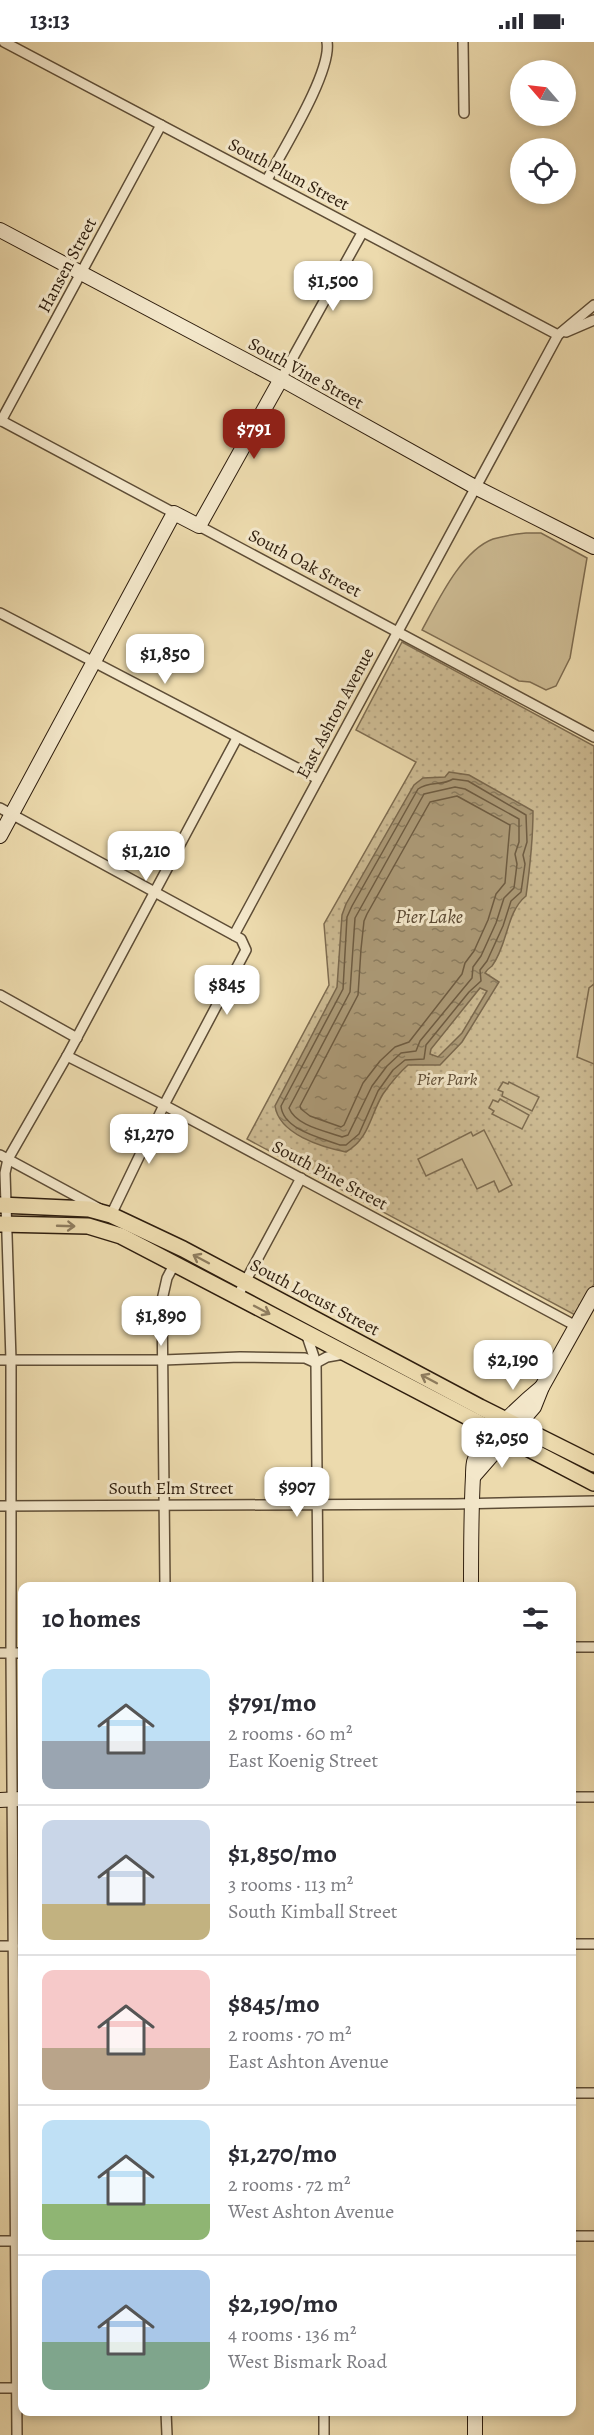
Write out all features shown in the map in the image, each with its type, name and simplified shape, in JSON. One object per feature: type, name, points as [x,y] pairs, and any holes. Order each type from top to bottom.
[{"type":"main road","name":"South Locust Street","points":[[3,1205],[89,1209],[111,1215],[245,1282],[594,1464]]},
{"type":"main road","name":"South Locust Street","points":[[4,1224],[88,1226],[121,1236],[594,1483]]},
{"type":"street","name":"South Plum Street","points":[[4,42],[558,335]]},
{"type":"street","points":[[267,180],[322,74],[328,48],[327,42]]},
{"type":"street","points":[[463,42],[464,113]]},
{"type":"street","name":"Hansen Street","points":[[1,421],[161,125]]},
{"type":"street","name":"South Vine Street","points":[[0,230],[281,379],[475,487],[594,547]]},
{"type":"street","points":[[199,526],[362,233]]},
{"type":"street","name":"East Ashton Avenue","points":[[234,935],[558,335],[594,305]]},
{"type":"street","points":[[558,335],[594,320]]},
{"type":"street","name":"South Oak Street","points":[[1,421],[594,737]]},
{"type":"street","points":[[0,836],[6,812],[94,663],[174,513]]},
{"type":"street","points":[[0,613],[318,779]]},
{"type":"street","points":[[18,2095],[11,1800],[11,1360],[3,1205],[4,1157],[67,1056],[237,738]]},
{"type":"street","points":[[4,1157],[111,1215],[164,1105],[246,950],[241,939],[156,891],[6,812]]},
{"type":"street","points":[[0,995],[77,1038]]},
{"type":"street","name":"South Pine Street","points":[[67,1056],[164,1105],[576,1326]]},
{"type":"street","points":[[237,1297],[301,1178]]},
{"type":"street","points":[[165,1582],[162,1300],[167,1278],[175,1263]]},
{"type":"street","points":[[471,1582],[470,1504],[473,1464],[476,1456],[513,1422],[534,1407],[542,1387],[593,1298]]},
{"type":"street","points":[[306,1334],[316,1363],[318,1582]]},
{"type":"street","points":[[316,1363],[327,1357],[344,1354]]},
{"type":"street","points":[[0,1360],[163,1360],[252,1357],[305,1358],[316,1363]]},
{"type":"street","name":"South Elm Street","points":[[0,1506],[470,1504],[594,1501]]},
{"type":"street","points":[[576,1647],[594,1647]]},
{"type":"street","points":[[0,1653],[18,1653]]},
{"type":"street","points":[[576,1797],[594,1797]]},
{"type":"street","points":[[576,1944],[594,1944]]},
{"type":"street","points":[[0,1946],[16,1952]]},
{"type":"street","points":[[576,2093],[594,2093]]},
{"type":"street","points":[[576,2236],[594,2236]]},
{"type":"street","points":[[0,2241],[18,2241]]},
{"type":"street","points":[[0,2388],[18,2388]]},
{"type":"street","points":[[17,2435],[18,2412]]},
{"type":"street","points":[[166,2416],[167,2435]]},
{"type":"street","points":[[324,2416],[324,2435]]},
{"type":"street","points":[[476,2416],[476,2435]]},
{"type":"green space","points":[[526,533],[541,533],[587,558],[570,658],[556,686],[546,690],[530,682],[519,681],[422,630],[451,578],[471,554],[481,545],[493,539]]},
{"type":"green space","name":"Pier Park","points":[[402,642],[594,746],[594,1284],[577,1316],[247,1139],[329,985],[324,924],[416,762],[356,730]]},
{"type":"green space","points":[[594,984],[594,1064],[577,1057],[589,988]]},
{"type":"green space","points":[[503,1082],[508,1084],[509,1082],[539,1097],[532,1111],[502,1096],[503,1092],[498,1090]]},
{"type":"green space","points":[[500,1099],[529,1115],[522,1129],[492,1114],[494,1111],[489,1108],[493,1100],[498,1102]]},
{"type":"green space","points":[[484,1130],[512,1185],[499,1192],[494,1181],[477,1189],[462,1159],[426,1176],[418,1159],[471,1132],[473,1136]]},
{"type":"water","name":"Pier Lake","points":[[449,772],[469,775],[533,811],[526,896],[514,911],[497,958],[485,973],[499,982],[462,1042],[440,1065],[408,1065],[383,1094],[369,1126],[354,1146],[346,1152],[325,1147],[293,1132],[278,1116],[275,1106],[337,987],[342,915],[346,904],[414,785],[423,778],[445,777]],"holes":[[[480,988],[487,991],[462,1033],[438,1057],[430,1054],[431,1049]]]}]
